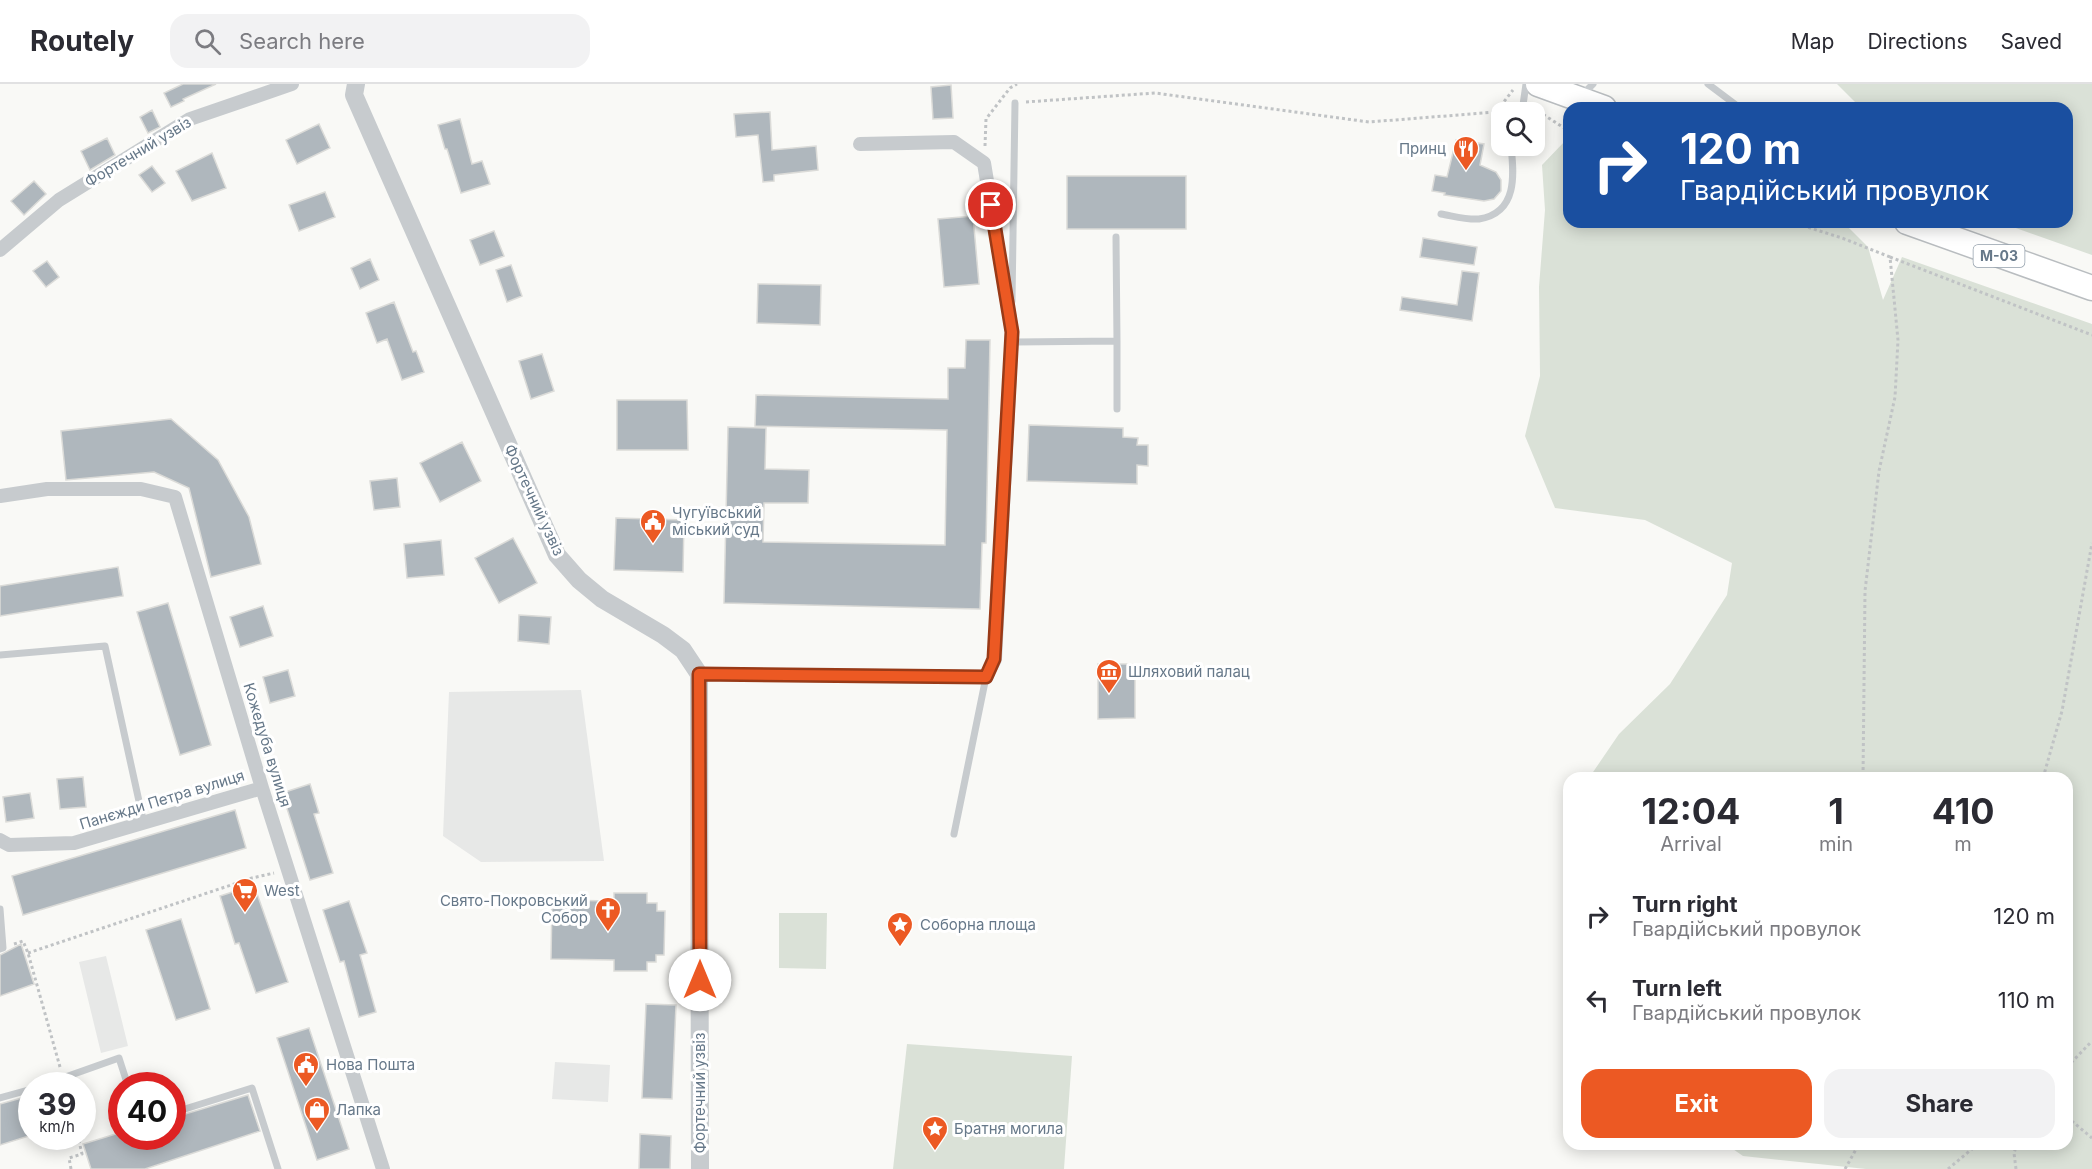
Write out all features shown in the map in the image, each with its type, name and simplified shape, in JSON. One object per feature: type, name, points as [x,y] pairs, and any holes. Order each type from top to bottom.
[{"type":"highway","points":[[1531,93],[1586,91],[1598,102]]},
{"type":"highway","name":"М-03","points":[[1924,228],[2092,288]]},
{"type":"street","name":"Фортечний узвіз","points":[[0,250],[59,200],[190,119],[292,84]]},
{"type":"street","name":"Фортечний узвіз","points":[[356,84],[354,95],[556,555],[579,580],[602,599],[663,635],[683,650],[699,674],[700,1169]]},
{"type":"street","points":[[699,674],[986,677],[994,659],[1011,337],[984,163],[954,142],[860,144]]},
{"type":"street","name":"Кожедуба вулиця","points":[[0,496],[48,489],[141,489],[175,497],[262,788],[383,1169]]},
{"type":"street","name":"Панєжди Петра вулиця","points":[[0,840],[9,845],[74,843],[262,788]]},
{"type":"lane","points":[[1526,84],[1531,93]]},
{"type":"lane","points":[[1708,84],[1732,102]]},
{"type":"lane","points":[[1015,103],[1011,337],[1117,341]]},
{"type":"lane","points":[[1441,214],[1479,219],[1497,211],[1510,195],[1513,185],[1512,156]]},
{"type":"lane","points":[[1116,237],[1117,409]]},
{"type":"lane","points":[[0,655],[105,646],[144,824]]},
{"type":"lane","points":[[954,834],[986,677]]},
{"type":"lane","points":[[0,909],[2,948]]},
{"type":"lane","points":[[82,1072],[119,1058],[124,1072]]},
{"type":"lane","points":[[186,1109],[252,1088],[278,1169]]},
{"type":"lane","points":[[0,1098],[18,1093]]},
{"type":"path","points":[[984,163],[986,119],[1010,88],[1017,84]]},
{"type":"path","points":[[1015,103],[1155,93],[1369,122],[1496,112],[1518,84]]},
{"type":"path","points":[[1531,93],[1563,125]]},
{"type":"path","points":[[1810,228],[1842,238],[2092,335]]},
{"type":"path","points":[[1863,772],[1865,591],[1879,471],[1895,397],[1897,351],[1890,257]]},
{"type":"path","points":[[2045,772],[2062,711],[2092,543]]},
{"type":"path","points":[[28,953],[252,878],[288,870]]},
{"type":"path","points":[[2,948],[23,941],[61,1072]]},
{"type":"path","points":[[2073,1060],[2092,1041]]},
{"type":"path","points":[[2073,1122],[2092,1138]]},
{"type":"path","points":[[71,1169],[69,1158],[82,1154],[81,1150]]},
{"type":"path","points":[[1845,1169],[1856,1150]]},
{"type":"path","points":[[1948,1169],[1971,1150]]},
{"type":"path","points":[[2015,1150],[2016,1169]]},
{"type":"shaded area","points":[[1837,84],[2092,84],[2092,255],[2016,228],[2073,228],[2073,102],[1855,102]]},
{"type":"shaded area","points":[[1563,143],[1563,228],[1849,228],[1868,247],[1883,300],[1902,257],[2092,324],[2092,1169],[1866,1169],[1743,1156],[1734,1150],[2073,1150],[2073,772],[1593,772],[1619,734],[1670,684],[1727,595],[1732,563],[1645,520],[1555,508],[1525,436],[1540,376],[1539,287],[1545,210],[1542,165]]},
{"type":"shaded area","points":[[581,690],[604,861],[481,862],[443,836],[449,692]]},
{"type":"shaded area","points":[[779,913],[827,913],[826,969],[779,968]]},
{"type":"shaded area","points":[[106,956],[128,1046],[101,1053],[79,962]]},
{"type":"shaded area","points":[[907,1044],[1072,1056],[1064,1169],[893,1169]]},
{"type":"shaded area","points":[[555,1062],[610,1065],[608,1102],[552,1099]]},
{"type":"building","points":[[183,84],[216,84],[171,107],[164,93]]},
{"type":"building","points":[[951,85],[953,118],[933,119],[931,87]]},
{"type":"building","points":[[152,110],[160,127],[148,133],[140,117]]},
{"type":"building","points":[[770,112],[772,150],[816,146],[818,170],[774,175],[774,181],[763,182],[758,135],[736,137],[734,114]]},
{"type":"building","points":[[460,119],[472,164],[482,161],[490,184],[461,193],[438,125]]},
{"type":"building","points":[[319,124],[330,148],[297,164],[286,140]]},
{"type":"building","points":[[107,138],[115,155],[90,170],[81,151]]},
{"type":"building","points":[[1456,140],[1484,144],[1480,165],[1496,172],[1501,180],[1501,191],[1494,199],[1484,201],[1432,191],[1435,175],[1447,177]]},
{"type":"building","points":[[212,153],[226,188],[192,201],[176,171]]},
{"type":"building","points":[[152,166],[165,183],[152,192],[139,175]]},
{"type":"building","points":[[1067,176],[1186,176],[1186,229],[1067,229]]},
{"type":"building","points":[[34,181],[46,194],[24,215],[11,201]]},
{"type":"building","points":[[325,192],[335,217],[299,231],[289,205]]},
{"type":"building","points":[[973,216],[979,284],[944,287],[938,219]]},
{"type":"building","points":[[494,231],[504,256],[480,265],[470,240]]},
{"type":"building","points":[[1423,238],[1477,247],[1474,265],[1420,257]]},
{"type":"building","points":[[370,259],[379,280],[360,289],[351,268]]},
{"type":"building","points":[[47,261],[59,277],[46,287],[33,271]]},
{"type":"building","points":[[511,265],[522,296],[507,302],[496,270]]},
{"type":"building","points":[[1462,271],[1479,273],[1472,321],[1400,310],[1402,297],[1457,305]]},
{"type":"building","points":[[758,284],[821,285],[820,325],[757,323]]},
{"type":"building","points":[[394,302],[413,352],[416,351],[424,372],[402,380],[387,339],[377,343],[366,313]]},
{"type":"building","points":[[966,340],[990,340],[986,543],[982,543],[980,609],[724,603],[728,427],[766,428],[765,469],[809,470],[808,503],[764,503],[763,542],[945,545],[947,430],[755,426],[756,395],[948,399],[948,368],[965,368]]},
{"type":"building","points":[[542,354],[554,391],[531,399],[519,361]]},
{"type":"building","points":[[617,400],[687,400],[688,450],[617,450]]},
{"type":"building","points":[[171,419],[218,460],[249,517],[261,564],[211,577],[189,488],[154,472],[66,480],[61,431]]},
{"type":"building","points":[[1029,425],[1123,428],[1123,437],[1138,438],[1137,445],[1148,445],[1148,466],[1137,465],[1137,484],[1027,481]]},
{"type":"building","points":[[462,442],[481,481],[440,502],[420,463]]},
{"type":"building","points":[[397,478],[400,507],[374,510],[370,481]]},
{"type":"building","points":[[616,518],[684,520],[683,572],[614,570]]},
{"type":"building","points":[[513,538],[537,583],[499,603],[475,558]]},
{"type":"building","points":[[441,540],[444,575],[407,578],[404,544]]},
{"type":"building","points":[[118,567],[123,596],[0,616],[0,586]]},
{"type":"building","points":[[168,603],[211,745],[180,755],[137,612]]},
{"type":"building","points":[[263,606],[273,636],[240,647],[230,617]]},
{"type":"building","points":[[519,615],[551,617],[549,644],[518,641]]},
{"type":"building","name":"Шляховий палац","points":[[1098,664],[1135,664],[1135,718],[1098,719]]},
{"type":"building","points":[[288,670],[295,696],[270,703],[263,677]]},
{"type":"building","points":[[83,777],[86,807],[60,809],[57,779]]},
{"type":"building","points":[[310,784],[319,813],[314,814],[333,873],[310,880],[282,793]]},
{"type":"building","points":[[30,793],[34,818],[6,822],[3,797]]},
{"type":"building","points":[[235,810],[246,848],[23,915],[12,876]]},
{"type":"building","points":[[254,885],[288,982],[256,993],[239,943],[235,944],[220,896]]},
{"type":"building","name":"Свято-Покровський Собор","points":[[614,893],[647,893],[647,903],[657,903],[657,911],[665,911],[664,955],[656,955],[656,962],[647,962],[647,971],[614,971],[614,960],[551,959],[552,900],[614,901]]},
{"type":"building","points":[[349,901],[367,953],[360,955],[376,1012],[359,1017],[344,961],[340,962],[323,910]]},
{"type":"building","points":[[181,919],[210,1009],[176,1020],[146,930]]},
{"type":"building","points":[[21,944],[34,984],[0,996],[0,955]]},
{"type":"building","points":[[646,1004],[676,1005],[672,1099],[642,1098]]},
{"type":"building","points":[[309,1028],[349,1149],[317,1160],[277,1038]]},
{"type":"building","points":[[248,1095],[260,1131],[145,1169],[91,1169],[85,1150],[96,1150],[96,1140],[108,1136],[108,1150],[186,1150],[186,1114]]},
{"type":"building","points":[[18,1099],[18,1139],[0,1145],[0,1104]]},
{"type":"building","points":[[640,1134],[671,1136],[670,1169],[639,1169]]},
{"type":"place","name":"Принц","points":[[1466,172]]},
{"type":"place","name":"Чугуївський міський суд","points":[[653,545]]},
{"type":"place","name":"Шляховий палац","points":[[1109,695]]},
{"type":"place","name":"West","points":[[245,914]]},
{"type":"place","name":"Свято-Покровський Собор","points":[[608,933]]},
{"type":"place","name":"Соборна площа","points":[[900,948]]},
{"type":"place","name":"Нова Пошта","points":[[306,1088]]},
{"type":"place","name":"Лапка","points":[[317,1133]]},
{"type":"place","name":"Братня могила","points":[[935,1152]]},
{"type":"route","points":[[700,980],[699,674],[986,677],[994,659],[1012,332],[991,205]]}]
